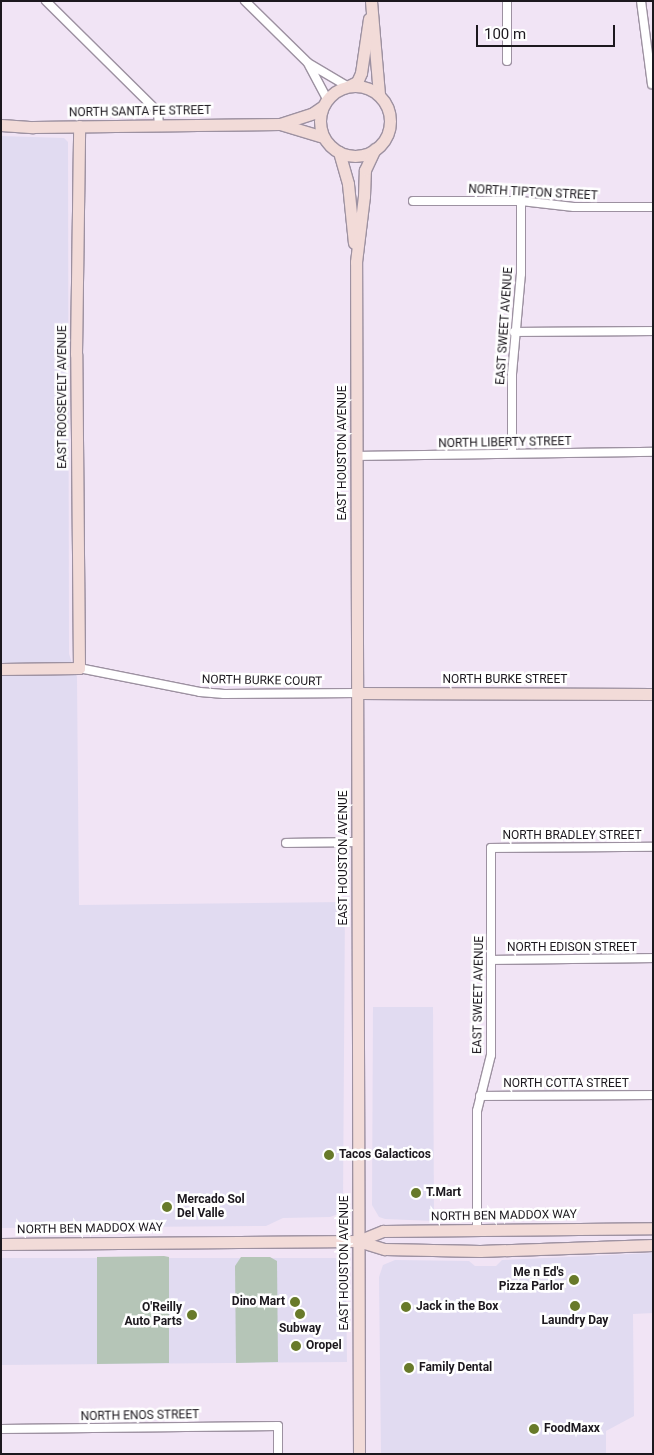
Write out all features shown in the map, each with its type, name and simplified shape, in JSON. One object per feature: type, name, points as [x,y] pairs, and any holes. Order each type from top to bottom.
[{"type":"main road","points":[[348,86],[370,89],[379,95],[386,105],[389,116],[389,128],[385,138],[375,149],[358,156],[339,152],[330,146],[323,137],[320,127],[325,103],[336,91],[357,82],[362,73],[371,4]]},
{"type":"main road","points":[[371,4],[379,95]]},
{"type":"main road","name":"NORTH SANTA FE STREET","points":[[1,125],[33,127],[280,124],[313,113],[325,103]]},
{"type":"main road","name":"NORTH SANTA FE STREET","points":[[280,124],[323,137]]},
{"type":"main road","name":"EAST ROOSEVELT AVENUE","points":[[79,126],[76,354],[79,668]]},
{"type":"main road","name":"EAST HOUSTON AVENUE","points":[[356,262],[364,196],[365,170],[370,156],[375,149]]},
{"type":"main road","name":"EAST HOUSTON AVENUE","points":[[339,152],[348,184],[356,262],[359,1454]]},
{"type":"main road","points":[[1,669],[79,668]]},
{"type":"main road","name":"NORTH BURKE STREET","points":[[358,693],[653,694]]},
{"type":"main road","name":"NORTH BEN MADDOX WAY","points":[[358,1241],[383,1232],[653,1228]]},
{"type":"main road","name":"NORTH BEN MADDOX WAY","points":[[1,1244],[358,1241],[386,1249],[480,1251],[653,1245]]},
{"type":"street","points":[[46,1],[158,112],[159,126]]},
{"type":"street","points":[[245,1],[308,63],[348,86]]},
{"type":"street","points":[[507,1],[507,61]]},
{"type":"street","points":[[641,1],[652,84]]},
{"type":"street","points":[[308,63],[325,103]]},
{"type":"street","name":"NORTH TIPTON STREET","points":[[413,200],[521,201],[557,207],[653,207]]},
{"type":"street","name":"EAST SWEET AVENUE","points":[[512,453],[514,332],[521,274],[521,201]]},
{"type":"street","points":[[514,332],[653,331]]},
{"type":"street","name":"NORTH LIBERTY STREET","points":[[357,456],[653,452]]},
{"type":"street","name":"NORTH BURKE COURT","points":[[79,668],[200,692],[224,694],[358,693]]},
{"type":"street","points":[[286,843],[358,842]]},
{"type":"street","name":"NORTH BRADLEY STREET","points":[[491,848],[653,847]]},
{"type":"street","name":"EAST SWEET AVENUE","points":[[477,1231],[477,1111],[491,1055],[491,848]]},
{"type":"street","name":"NORTH EDISON STREET","points":[[491,960],[653,958]]},
{"type":"street","name":"NORTH COTTA STREET","points":[[480,1096],[653,1095]]},
{"type":"street","name":"NORTH ENOS STREET","points":[[1,1429],[278,1426],[278,1454]]},
{"type":"shaded area","points":[[1,136],[64,138],[68,142],[69,654],[77,677],[79,905],[345,902],[343,1205],[338,1214],[330,1217],[283,1218],[266,1226],[1,1228]]},
{"type":"shaded area","points":[[373,1007],[433,1007],[434,1221],[385,1219],[379,1217],[372,1205]]},
{"type":"shaded area","points":[[653,1253],[653,1313],[633,1314],[634,1416],[606,1431],[606,1454],[381,1454],[379,1277],[383,1265],[395,1260],[469,1261],[475,1266],[496,1266],[502,1260]]},
{"type":"shaded area","points":[[1,1258],[337,1258],[346,1270],[347,1362],[1,1365]]},
{"type":"green space","points":[[97,1257],[169,1257],[169,1363],[97,1364]]},
{"type":"green space","points":[[241,1257],[270,1257],[277,1261],[278,1362],[236,1363],[235,1266]]},
{"type":"place","name":"Tacos Galacticos","points":[[329,1155]]},
{"type":"place","name":"T.Mart","points":[[416,1193]]},
{"type":"place","name":"Mercado Sol Del Valle","points":[[167,1207]]},
{"type":"place","name":"Me n Ed's Pizza Parlor","points":[[574,1280]]},
{"type":"place","name":"Dino Mart","points":[[295,1302]]},
{"type":"place","name":"Laundry Day","points":[[575,1306]]},
{"type":"place","name":"Jack in the Box","points":[[406,1307]]},
{"type":"place","name":"Subway","points":[[300,1314]]},
{"type":"place","name":"O'Reilly Auto Parts","points":[[192,1315]]},
{"type":"place","name":"Oropel","points":[[296,1346]]},
{"type":"place","name":"Family Dental","points":[[409,1368]]},
{"type":"place","name":"FoodMaxx","points":[[534,1429]]}]
